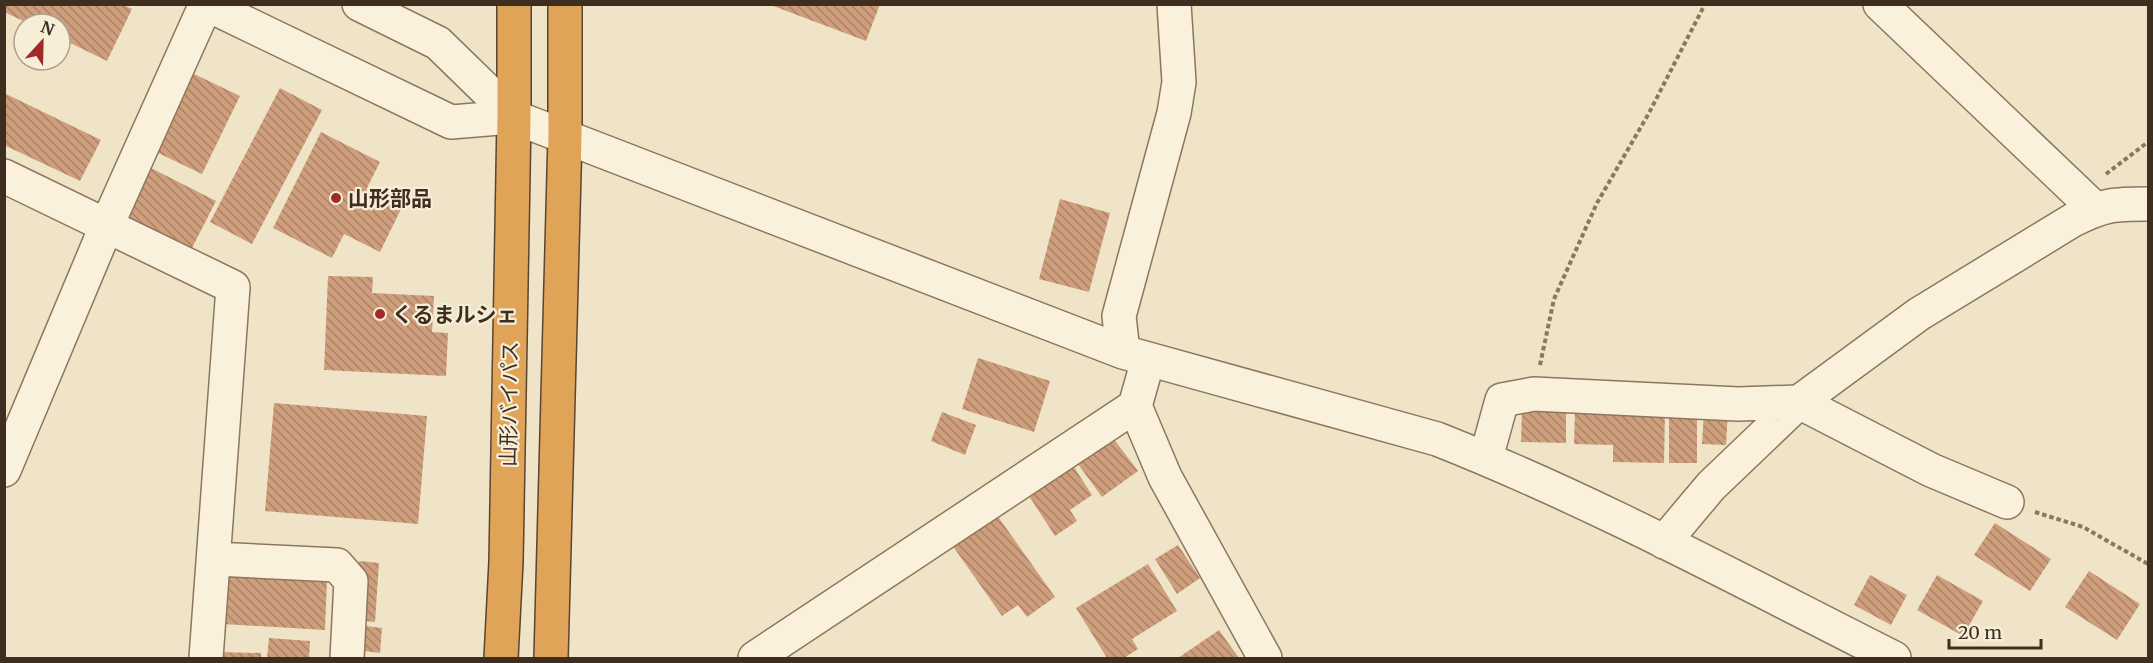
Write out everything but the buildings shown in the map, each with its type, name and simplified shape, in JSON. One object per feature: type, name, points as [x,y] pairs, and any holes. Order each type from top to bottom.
[{"type":"highway","name":"山形バイパス","points":[[501,658],[506,562],[514,4]]},
{"type":"highway","points":[[551,658],[565,136],[565,4]]},
{"type":"street","points":[[7,458],[106,227],[206,4],[451,122],[514,117]]},
{"type":"street","points":[[359,4],[438,43],[514,117],[1135,356],[1403,429],[1486,458],[1664,542],[1894,658]]},
{"type":"street","points":[[1174,4],[1179,82],[1174,112],[1119,316],[1135,356],[1135,406],[1166,477],[1265,658]]},
{"type":"street","points":[[1880,4],[2088,202],[2148,204]]},
{"type":"street","points":[[4,176],[233,287],[206,658]]},
{"type":"street","points":[[1664,542],[1711,486],[1799,402],[1919,314],[2073,220],[2088,202]]},
{"type":"street","points":[[1486,458],[1502,400],[1534,394],[1726,403],[1799,402],[1930,470],[2007,502]]},
{"type":"street","points":[[755,658],[1135,406]]},
{"type":"street","points":[[215,559],[337,565],[351,581],[347,658]]},
{"type":"path","points":[[1534,394],[1554,299],[1597,203],[1649,113],[1705,4]]},
{"type":"path","points":[[2088,202],[2125,158],[2148,142]]},
{"type":"path","points":[[2007,502],[2083,527],[2148,564]]},
{"type":"place","name":"山形部品","points":[[336,198]]},
{"type":"place","name":"くるまルシェ","points":[[380,314]]}]
